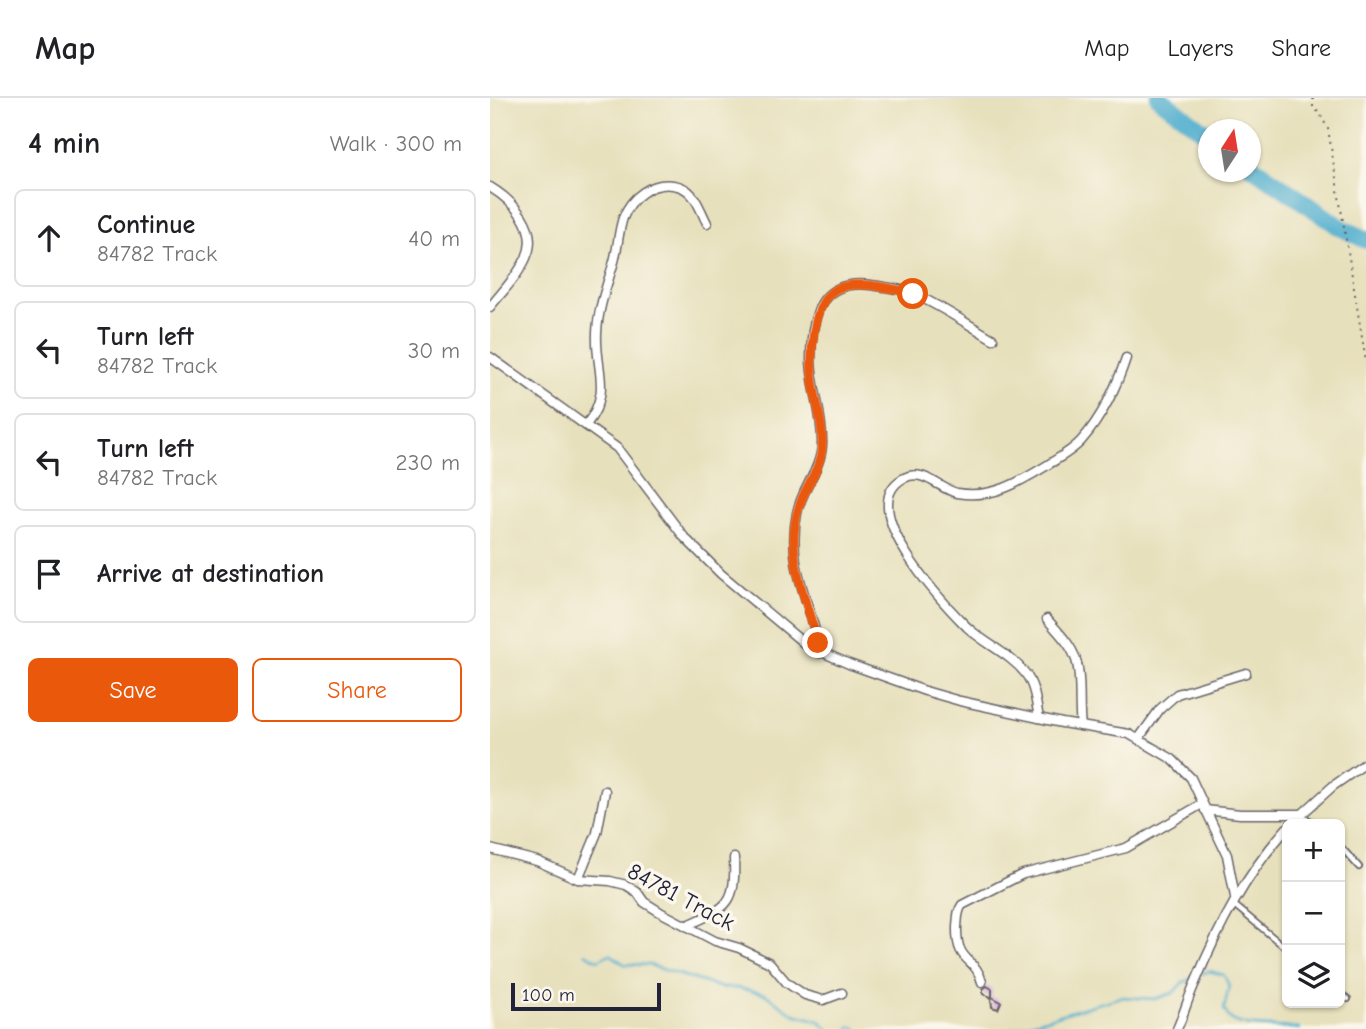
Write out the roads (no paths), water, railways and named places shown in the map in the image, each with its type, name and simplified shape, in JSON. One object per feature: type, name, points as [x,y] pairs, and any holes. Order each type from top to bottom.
[{"type":"street","points":[[586,425],[598,409],[602,394],[597,346],[599,313],[617,251],[622,221],[628,209],[646,190],[666,184],[676,185],[694,195],[707,223]]},
{"type":"street","points":[[490,187],[510,201],[522,216],[529,244],[525,260],[490,307]]},
{"type":"street","points":[[820,653],[797,577],[795,542],[800,504],[817,468],[822,446],[822,425],[811,357],[820,306],[830,292],[851,284],[899,290],[919,297],[993,339]]},
{"type":"street","points":[[490,357],[624,455],[657,504],[710,564],[796,638],[820,653],[925,691],[1039,718],[1129,733],[1181,766],[1191,778],[1227,855],[1234,900]]},
{"type":"street","points":[[1039,718],[1033,688],[1024,672],[967,626],[927,583],[901,545],[889,510],[891,492],[901,480],[914,474],[922,475],[951,491],[977,494],[1006,489],[1024,479],[1068,452],[1082,440],[1116,385],[1126,358]]},
{"type":"street","points":[[1047,619],[1065,639],[1076,657],[1081,726]]},
{"type":"street","points":[[1139,738],[1160,709],[1177,694],[1246,673]]},
{"type":"street","points":[[1296,819],[1332,786],[1366,763]]},
{"type":"street","points":[[578,879],[597,833],[605,791]]},
{"type":"street","points":[[982,982],[958,948],[958,916],[962,905],[1023,874],[1126,848],[1204,807],[1240,814],[1300,814]]},
{"type":"street","points":[[1177,1029],[1193,986],[1234,900],[1258,862],[1282,834]]},
{"type":"street","name":"84781 Track","points":[[490,849],[537,860],[578,879],[626,885],[637,892],[649,906],[686,926],[770,963],[787,983],[805,995],[823,1000],[842,993]]},
{"type":"street","points":[[686,926],[719,910],[731,898],[735,886],[734,858]]},
{"type":"lane","points":[[1300,814],[1308,819]]},
{"type":"lane","points":[[1345,852],[1359,867]]},
{"type":"lane","points":[[1234,900],[1283,945]]},
{"type":"waterway","points":[[1159,98],[1198,127]]},
{"type":"waterway","points":[[1261,173],[1340,227],[1366,240]]},
{"type":"waterway","points":[[585,953],[598,960],[610,954],[624,964],[649,965],[722,988],[738,988],[765,994],[794,1014],[820,1021],[828,1029]]},
{"type":"waterway","points":[[1202,974],[1209,971],[1224,975],[1229,986],[1224,1009],[1236,1022],[1253,1026],[1300,1029]]},
{"type":"waterway","points":[[1011,1029],[1121,997],[1155,999],[1173,993],[1182,983],[1193,978]]},
{"type":"waterway","points":[[848,1029],[857,1029]]}]
